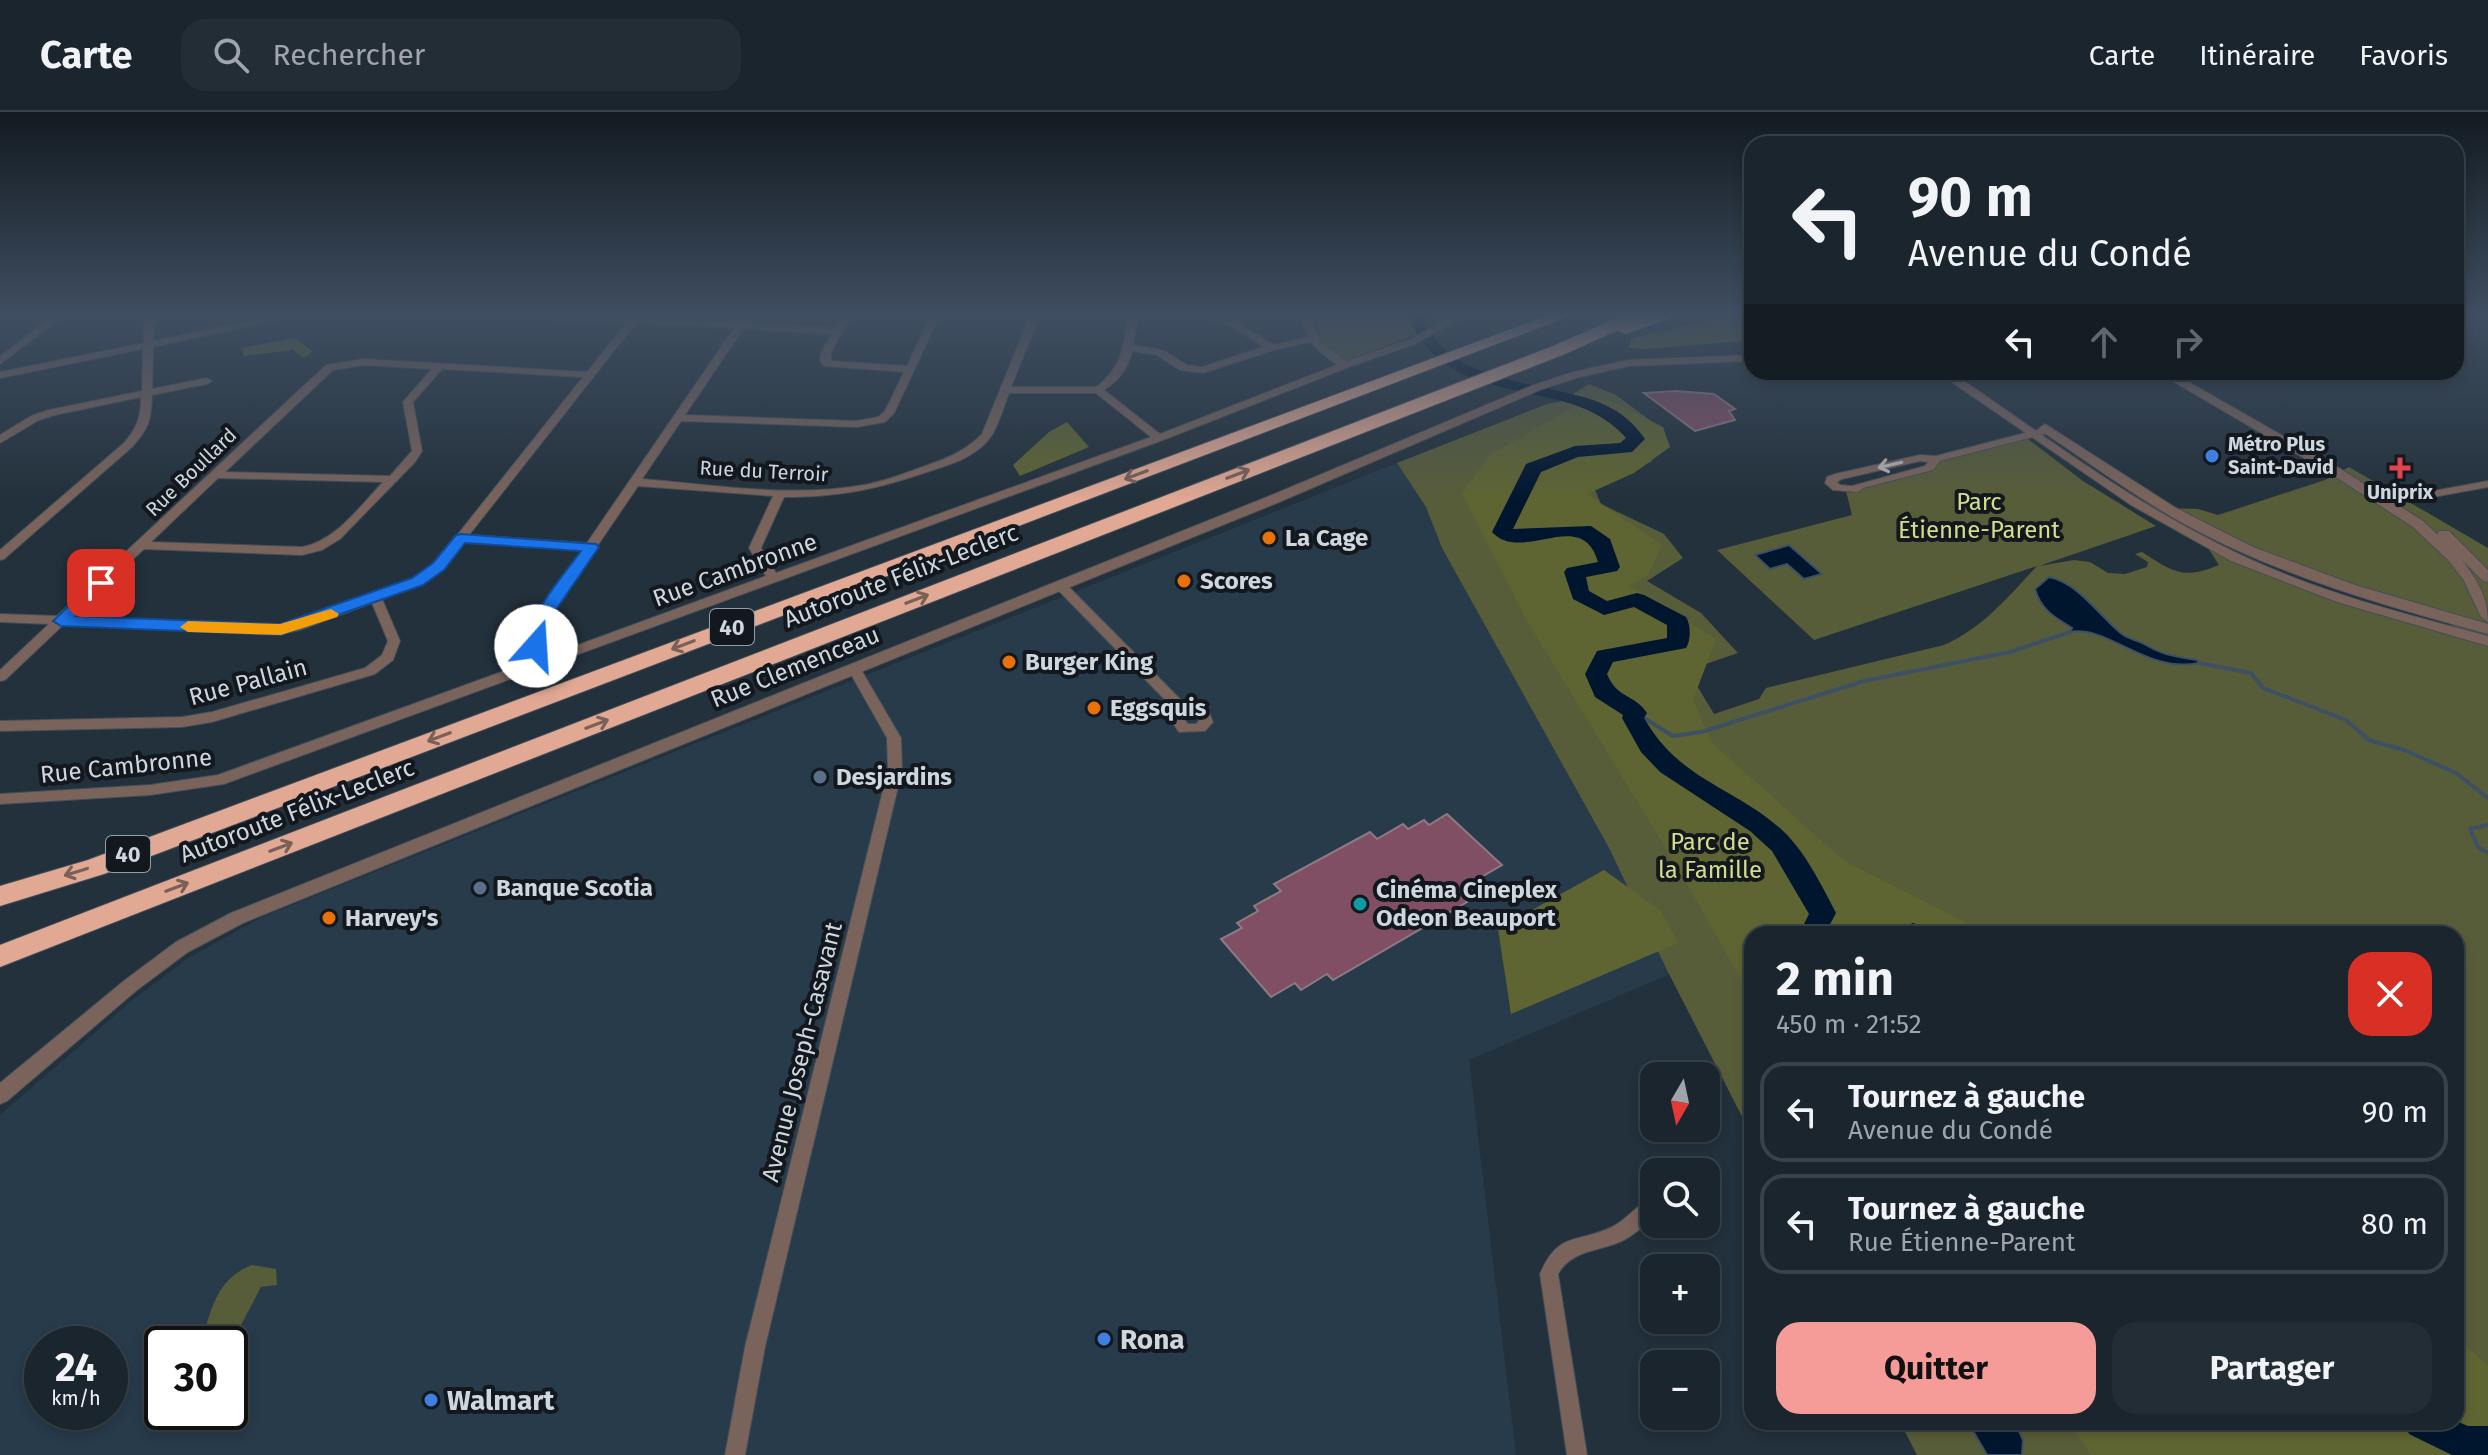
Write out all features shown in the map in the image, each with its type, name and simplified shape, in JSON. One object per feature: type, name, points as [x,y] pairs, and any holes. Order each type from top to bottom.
[{"type":"highway","name":"Autoroute Félix-Leclerc","points":[[0,896],[95,867],[1400,376]]},
{"type":"highway","name":"Autoroute Félix-Leclerc","points":[[0,956],[1491,376]]},
{"type":"street","points":[[0,556],[128,445],[142,429],[146,376]]},
{"type":"street","name":"Rue Boullard","points":[[61,621],[321,376]]},
{"type":"street","points":[[141,545],[302,551],[318,548],[336,537],[417,451],[408,402],[431,376]]},
{"type":"street","points":[[0,618],[281,630],[429,575],[591,376]]},
{"type":"street","points":[[545,662],[536,646],[535,635],[541,620],[707,376]]},
{"type":"street","points":[[678,418],[870,423],[881,420],[889,413],[907,376]]},
{"type":"street","name":"Rue du Terroir","points":[[635,482],[781,492],[866,489],[968,453],[987,435],[1012,376]]},
{"type":"street","points":[[1006,390],[1098,390],[1117,376]]},
{"type":"street","name":"Rue Cambronne","points":[[0,799],[150,790],[219,780],[1159,438],[1318,376]]},
{"type":"street","name":"Rue Clemenceau","points":[[0,1095],[131,985],[182,947],[237,918],[1061,586],[1538,387],[1579,376]]},
{"type":"street","points":[[1956,380],[2166,508],[2216,535],[2307,574],[2488,629]]},
{"type":"street","points":[[1972,380],[2144,509],[2205,543],[2301,583],[2413,621],[2488,641]]},
{"type":"street","points":[[2178,380],[2222,403],[2418,524],[2453,557],[2469,578],[2488,617]]},
{"type":"street","points":[[2191,380],[2349,467],[2399,500],[2451,540],[2488,578]]},
{"type":"street","points":[[0,440],[35,418],[53,412],[207,381]]},
{"type":"street","points":[[1098,390],[1159,438]]},
{"type":"street","points":[[1936,459],[1929,468],[1859,486],[1854,490],[1837,488],[1831,483],[1831,479],[1839,476],[1920,458],[1936,459],[2041,431]]},
{"type":"street","points":[[216,475],[393,479]]},
{"type":"street","points":[[2384,503],[2488,484]]},
{"type":"street","points":[[774,579],[755,548],[781,492]]},
{"type":"street","points":[[461,538],[591,547]]},
{"type":"street","points":[[1061,586],[1184,711]]},
{"type":"street","name":"Rue Pallain","points":[[0,726],[182,722],[212,717],[370,671],[388,657],[394,641],[375,597]]},
{"type":"street","points":[[0,677],[61,621]]},
{"type":"street","name":"Avenue Joseph-Casavant","points":[[735,1455],[755,1347],[895,770],[894,738],[854,669]]},
{"type":"street","points":[[1577,1455],[1549,1274],[1555,1258],[1573,1246],[1615,1235],[1640,1216]]},
{"type":"shaded area","points":[[1397,463],[1426,507],[1442,548],[1609,848],[1670,974],[1469,1060],[1516,1455],[0,1455],[0,1115],[135,998],[187,959],[262,917]]},
{"type":"shaded area","points":[[1789,545],[1822,574],[1804,579],[1787,564],[1770,569],[1755,555]]},
{"type":"shaded area","points":[[2049,577],[2060,580],[2079,593],[2124,636],[2164,653],[2199,663],[2180,665],[2162,662],[2099,635],[2070,632],[2072,628],[2049,612],[2035,589]]},
{"type":"shaded area","points":[[1973,1430],[2019,1430],[2023,1440],[2022,1455],[1987,1455]]},
{"type":"green space","name":"Parc Étienne-Parent","points":[[1589,384],[1616,395],[1651,421],[1660,448],[1651,462],[1592,483],[1601,504],[1664,534],[1683,558],[1647,581],[1701,613],[1738,653],[1700,666],[1693,679],[1714,714],[1759,699],[1766,688],[1944,645],[1983,620],[2037,566],[1814,640],[1717,550],[1852,515],[1846,491],[1929,468],[1936,459],[2024,436],[2083,481],[2156,526],[2039,566],[2074,560],[2090,562],[2108,573],[2125,574],[2147,567],[2148,562],[2135,554],[2142,552],[2170,569],[2196,572],[2219,565],[2205,543],[2301,583],[2453,631],[2450,619],[2307,574],[2166,508],[2198,509],[2218,515],[2325,480],[2349,467],[2488,548],[2488,1455],[1917,1455],[1904,1430],[2464,1430],[2464,926],[1744,926],[1744,1120],[1720,1074],[1720,1062],[1714,1062],[1609,848],[1442,548],[1426,507],[1397,463],[1547,404],[1562,401]]},
{"type":"green space","name":"Parc de la Famille","points":[[1588,399],[1610,400],[1663,427],[1670,447],[1634,473],[1587,494],[1662,545],[1648,575],[1629,586],[1716,639],[1693,700],[1712,743],[1844,861],[1972,926],[1744,926],[1744,984],[1678,868],[1526,619],[1462,493],[1491,454]]},
{"type":"green space","points":[[1067,422],[1089,447],[1020,476],[1013,465],[1049,432]]},
{"type":"green space","points":[[1604,870],[1661,911],[1678,943],[1511,1014],[1498,929]]},
{"type":"green space","points":[[252,1265],[276,1269],[277,1285],[261,1287],[241,1326],[206,1326],[223,1287],[240,1271]]},
{"type":"green space","points":[[2464,1344],[2488,1365],[2488,1455],[2091,1455],[2074,1430],[2464,1430]]},
{"type":"building","points":[[1676,391],[1714,394],[1735,409],[1729,411],[1735,420],[1695,431],[1644,393]]},
{"type":"building","name":"Cinéma Cineplex Odeon Beauport","points":[[1447,814],[1502,865],[1478,879],[1484,885],[1462,897],[1467,902],[1333,980],[1327,974],[1301,990],[1295,983],[1271,997],[1221,939],[1242,928],[1237,923],[1258,911],[1254,906],[1281,891],[1274,884],[1370,832],[1377,839],[1403,824],[1408,829],[1424,820],[1429,825]]},
{"type":"waterway","points":[[1475,376],[1596,407],[1619,419],[1636,439],[1625,448],[1575,452],[1533,468],[1502,532],[1514,536],[1584,530],[1603,543],[1610,567],[1574,572],[1580,594],[1604,608],[1637,600],[1678,622],[1678,643],[1605,656],[1596,674],[1603,692],[1636,713],[1633,718],[1656,755],[1683,777],[1744,814],[1781,844],[1823,913],[1816,926]]},
{"type":"waterway","points":[[1636,713],[1673,736],[1701,732],[1864,681],[2010,652],[2070,632]]},
{"type":"waterway","points":[[2199,663],[2251,673],[2263,688],[2346,720],[2369,740],[2404,750],[2456,773],[2488,798]]},
{"type":"waterway","points":[[2488,825],[2470,829],[2478,847],[2488,853]]},
{"type":"waterway","points":[[2438,1430],[2467,1444],[2488,1443]]},
{"type":"slow traffic","points":[[188,627],[281,630],[331,614]]},
{"type":"place","name":"Métro Plus Saint-David","points":[[2212,456]]},
{"type":"place","name":"Uniprix","points":[[2400,468]]},
{"type":"place","name":"La Cage","points":[[1269,538]]},
{"type":"place","name":"Scores","points":[[1184,581]]},
{"type":"place","name":"Burger King","points":[[1009,662]]},
{"type":"place","name":"Eggsquis","points":[[1094,708]]},
{"type":"place","name":"Desjardins","points":[[820,777]]},
{"type":"place","name":"Banque Scotia","points":[[480,888]]},
{"type":"place","name":"Cinéma Cineplex Odeon Beauport","points":[[1360,904]]},
{"type":"place","name":"Harvey's","points":[[329,918]]},
{"type":"place","name":"Rona","points":[[1104,1339]]},
{"type":"place","name":"Walmart","points":[[431,1400]]},
{"type":"route","points":[[101,583],[61,621],[281,630],[417,582],[439,566],[461,538],[591,547],[541,620],[535,635],[536,646]]}]
